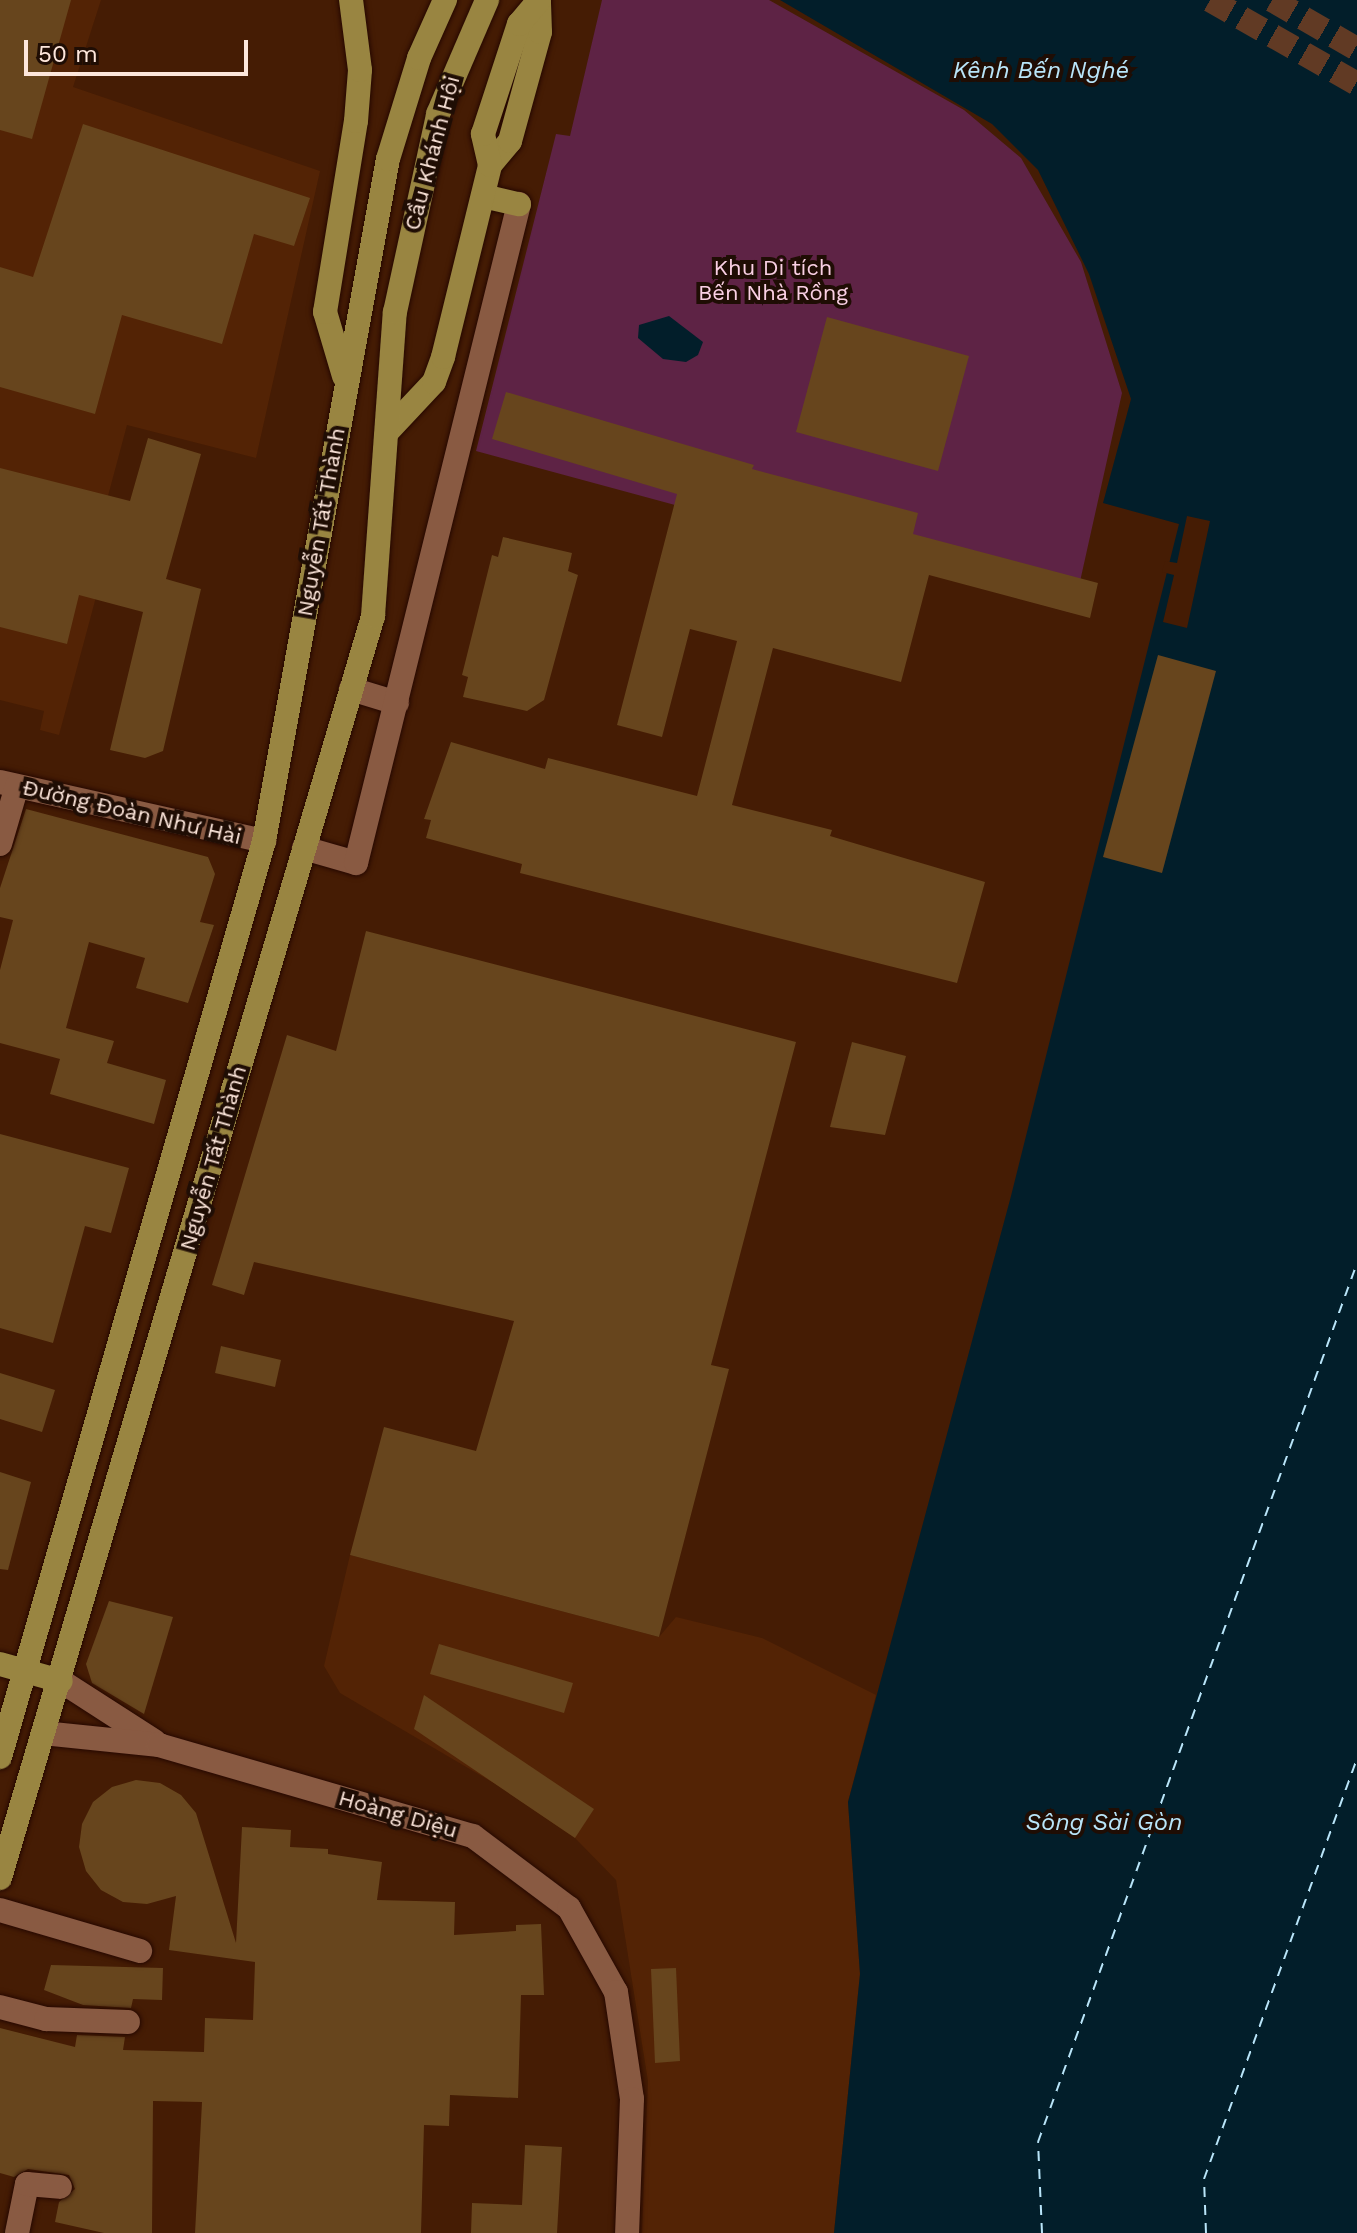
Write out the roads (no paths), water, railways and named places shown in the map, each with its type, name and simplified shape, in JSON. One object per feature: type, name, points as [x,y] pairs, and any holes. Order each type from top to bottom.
[{"type":"main road","points":[[346,380],[325,312],[356,121],[360,70],[351,0]]},
{"type":"main road","name":"Cầu Khánh Hội","points":[[359,305],[403,104],[445,0]]},
{"type":"main road","name":"Cầu Khánh Hội","points":[[395,312],[438,114],[487,0]]},
{"type":"main road","points":[[388,431],[434,382],[490,165],[510,141],[540,32],[539,1]]},
{"type":"main road","points":[[483,196],[519,204]]},
{"type":"main road","name":"Nguyễn Tất Thành","points":[[0,1757],[5,1718],[25,1670],[264,841],[359,305]]},
{"type":"main road","name":"Nguyễn Tất Thành","points":[[0,1878],[61,1681],[373,616],[395,312]]},
{"type":"main road","points":[[0,1664],[61,1681]]},
{"type":"main road","points":[[5,1718],[43,1733]]},
{"type":"street","points":[[304,848],[356,863],[519,204]]},
{"type":"street","points":[[351,689],[397,703]]},
{"type":"street","points":[[0,844],[8,784]]},
{"type":"street","name":"Đường Đoàn Như Hài","points":[[8,784],[264,841]]},
{"type":"street","name":"Hoàng Diệu","points":[[61,1681],[159,1745]]},
{"type":"street","name":"Hoàng Diệu","points":[[43,1733],[159,1745],[473,1836],[569,1908],[616,1992],[632,2099],[627,2233]]},
{"type":"street","points":[[0,1910],[140,1951]]},
{"type":"street","points":[[0,2007],[46,2019],[128,2022]]},
{"type":"street","points":[[17,2233],[27,2184],[60,2187]]},
{"type":"water","name":"Sông Sài Gòn","points":[[780,0],[1357,0],[1357,2233],[834,2233],[860,1974],[848,1802],[1011,1196],[1179,524],[1103,503],[1131,399],[1089,274],[1038,170],[992,124]]},
{"type":"water","points":[[669,316],[703,342],[698,355],[686,362],[663,359],[638,338],[639,325]]},
{"type":"tunnel","points":[[1210,0],[1357,84]]},
{"type":"tunnel","points":[[1272,0],[1357,49]]},
{"type":"water label","name":"Kênh Bến Nghé","points":[[1041,71]]},
{"type":"park label","name":"Khu Di tích Bến Nhà Rồng","points":[[773,280]]}]
